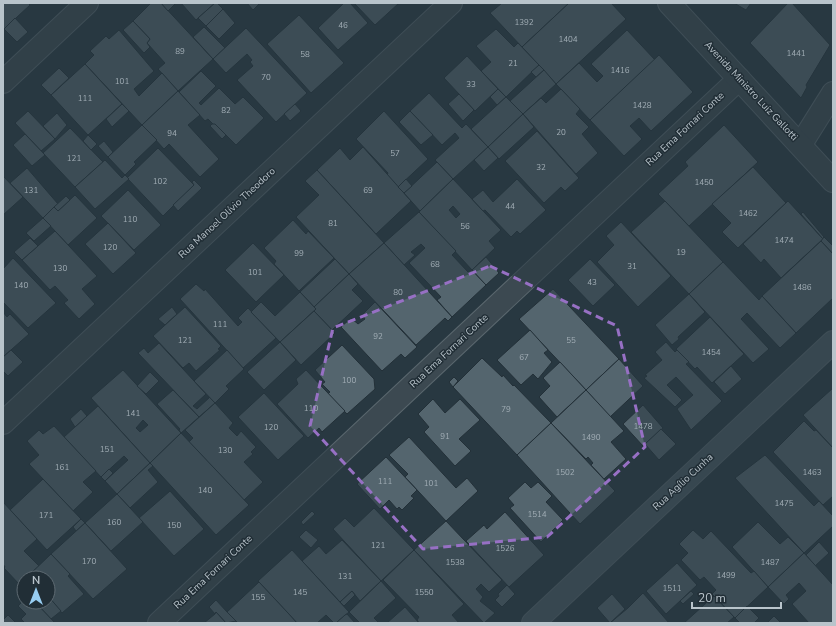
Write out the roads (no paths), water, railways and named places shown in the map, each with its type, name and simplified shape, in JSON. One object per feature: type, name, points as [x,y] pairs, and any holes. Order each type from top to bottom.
[{"type":"main road","name":"Rua Agílio Cunha","points":[[533,623],[833,342]]},
{"type":"street","points":[[3,82],[87,3]]},
{"type":"street","name":"Rua Manoel Olívio Theodoro","points":[[3,423],[451,3]]},
{"type":"street","name":"Avenida Ministro Luiz Gallotti","points":[[669,3],[833,180]]},
{"type":"street","name":"Rua Ema Fornari Conte","points":[[159,623],[739,79]]},
{"type":"street","points":[[801,144],[833,93]]}]
